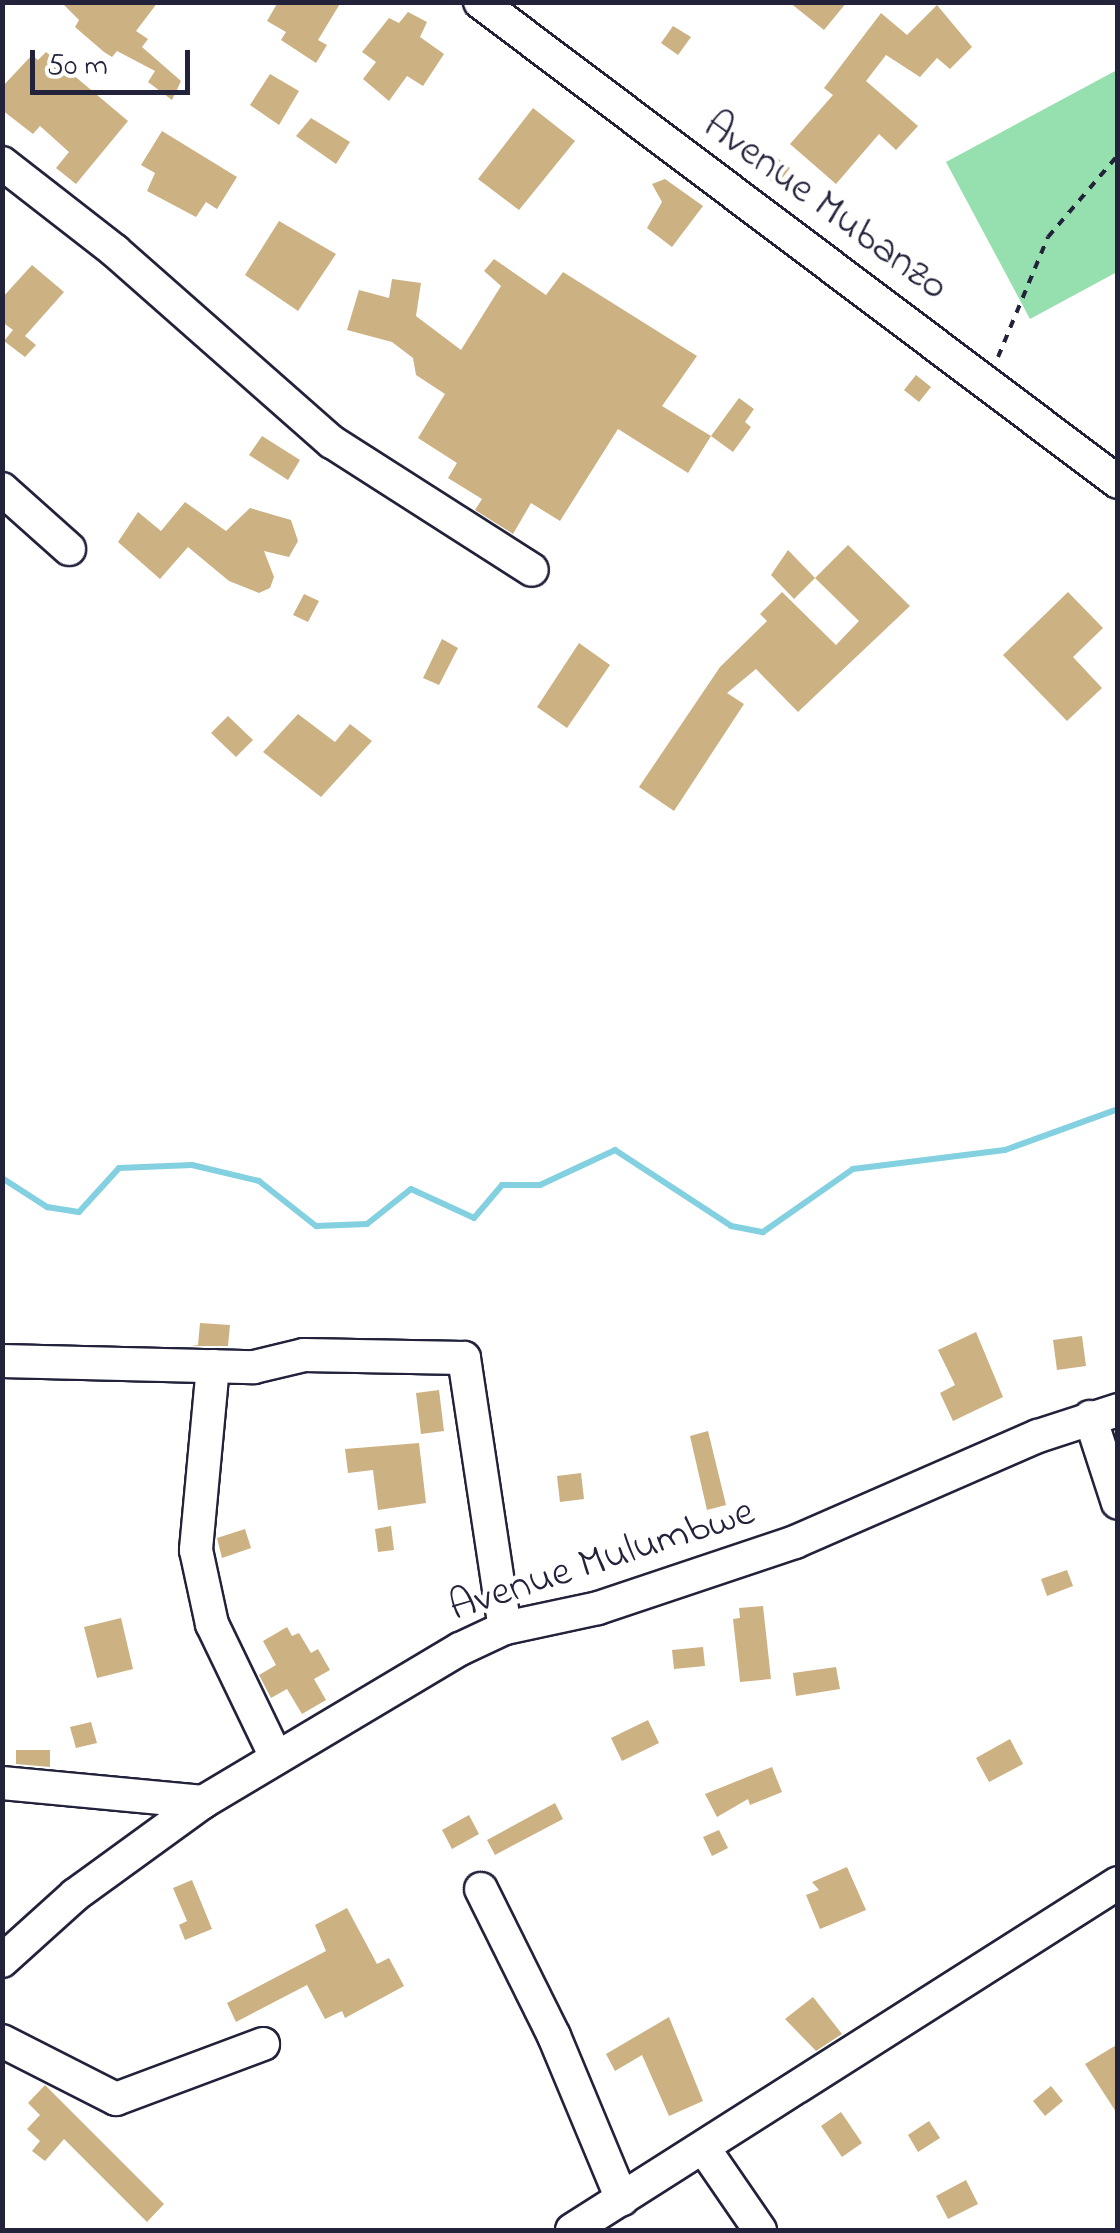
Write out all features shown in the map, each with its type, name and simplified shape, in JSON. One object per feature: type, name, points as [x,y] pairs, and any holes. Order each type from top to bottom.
[{"type":"street","name":"Avenue Mubanzo","points":[[480,2],[989,379],[1118,482]]},
{"type":"street","points":[[2,164],[115,250],[332,442],[532,570]]},
{"type":"street","points":[[2,489],[68,550]]},
{"type":"street","points":[[2,1361],[254,1366],[304,1354],[464,1358],[505,1628]]},
{"type":"street","points":[[213,1366],[196,1550],[212,1624],[276,1757]]},
{"type":"street","points":[[1104,1414],[1118,1503]]},
{"type":"street","name":"Avenue Mulumbwe","points":[[2,1961],[75,1896],[203,1802],[505,1628],[598,1608],[796,1542],[1104,1414]]},
{"type":"street","points":[[2,1784],[203,1802]]},
{"type":"street","points":[[572,2230],[705,2150],[1118,1883]]},
{"type":"street","points":[[480,1889],[554,2036],[622,2199]]},
{"type":"street","points":[[2,2041],[116,2099],[263,2044]]},
{"type":"street","points":[[705,2150],[760,2230]]},
{"type":"path","points":[[989,379],[1048,238],[1118,155]]},
{"type":"green space","points":[[1117,70],[1117,272],[1030,319],[946,162]]},
{"type":"building","points":[[61,2],[158,2],[136,31],[148,39],[142,47],[181,81],[172,100],[148,82],[155,71],[117,51],[112,57],[104,52],[75,27],[79,20]]},
{"type":"building","points":[[278,2],[341,2],[318,40],[327,45],[316,63],[281,40],[286,32],[267,21]]},
{"type":"building","points":[[789,2],[847,2],[824,30]]},
{"type":"building","points":[[937,5],[972,47],[950,69],[937,58],[920,77],[886,55],[866,81],[918,126],[896,150],[879,134],[836,184],[790,144],[833,95],[824,88],[881,13],[907,35]]},
{"type":"building","points":[[408,12],[427,22],[420,37],[444,54],[423,86],[407,76],[389,101],[363,79],[376,62],[362,52],[389,18],[399,23]]},
{"type":"building","points":[[673,26],[691,37],[678,55],[661,43]]},
{"type":"building","points":[[46,52],[128,121],[76,184],[56,168],[69,152],[40,126],[33,134],[2,110],[2,87],[32,55],[38,60]]},
{"type":"building","points":[[270,74],[299,91],[279,125],[250,105]]},
{"type":"building","points":[[533,108],[575,141],[519,210],[478,179]]},
{"type":"building","points":[[311,118],[350,142],[336,164],[296,136]]},
{"type":"building","points":[[162,131],[237,177],[217,209],[206,202],[196,217],[147,191],[155,173],[141,165]]},
{"type":"building","points":[[776,157],[790,168],[777,185],[763,175]]},
{"type":"building","points":[[665,179],[703,206],[672,247],[647,228],[662,202],[652,184]]},
{"type":"building","points":[[279,221],[336,254],[298,311],[245,275]]},
{"type":"building","points":[[494,259],[546,295],[563,272],[697,356],[662,406],[711,436],[688,473],[618,429],[560,521],[531,503],[513,534],[475,510],[482,499],[448,478],[457,463],[418,438],[445,394],[416,375],[413,358],[392,342],[347,330],[359,290],[389,298],[392,279],[421,283],[416,316],[461,350],[501,286],[484,271]]},
{"type":"building","points":[[32,265],[64,292],[25,336],[36,345],[25,357],[4,341],[13,330],[2,322],[2,298]]},
{"type":"building","points":[[916,375],[931,387],[919,402],[904,390]]},
{"type":"building","points":[[739,398],[754,409],[745,422],[751,427],[733,452],[711,436]]},
{"type":"building","points":[[262,436],[300,460],[288,480],[249,455]]},
{"type":"building","points":[[185,502],[226,531],[250,508],[291,520],[298,541],[289,557],[264,551],[274,577],[270,588],[259,593],[229,581],[188,547],[160,579],[118,542],[138,512],[161,531]]},
{"type":"building","points":[[848,545],[910,606],[798,712],[756,669],[727,693],[744,704],[674,811],[639,787],[720,667],[767,621],[760,614],[782,592],[836,645],[859,621],[815,578]]},
{"type":"building","points":[[788,550],[815,578],[794,599],[771,575]]},
{"type":"building","points":[[1068,592],[1103,628],[1073,657],[1102,688],[1067,721],[1003,655]]},
{"type":"building","points":[[304,594],[319,601],[308,622],[293,615]]},
{"type":"building","points":[[442,639],[458,648],[439,685],[423,678]]},
{"type":"building","points":[[579,643],[610,665],[567,728],[537,707]]},
{"type":"building","points":[[298,714],[335,742],[350,724],[372,741],[321,797],[263,752]]},
{"type":"building","points":[[228,716],[253,740],[236,757],[211,733]]},
{"type":"building","points":[[200,1323],[230,1325],[228,1346],[191,1346],[198,1345]]},
{"type":"building","points":[[976,1332],[1003,1397],[953,1421],[940,1393],[955,1385],[938,1350]]},
{"type":"building","points":[[1082,1336],[1086,1366],[1057,1370],[1053,1340]]},
{"type":"building","points":[[439,1390],[444,1431],[421,1434],[416,1393]]},
{"type":"building","points":[[708,1431],[726,1505],[707,1510],[690,1436]]},
{"type":"building","points":[[419,1443],[426,1503],[378,1510],[373,1470],[348,1473],[345,1449]]},
{"type":"building","points":[[581,1473],[584,1499],[560,1502],[557,1476]]},
{"type":"building","points":[[391,1526],[394,1550],[378,1552],[375,1529]]},
{"type":"building","points":[[245,1529],[251,1548],[222,1558],[217,1538]]},
{"type":"building","points":[[1067,1570],[1073,1586],[1047,1596],[1041,1579]]},
{"type":"building","points":[[763,1606],[771,1679],[740,1682],[733,1619],[740,1618],[739,1608]]},
{"type":"building","points":[[121,1618],[133,1669],[97,1678],[84,1627]]},
{"type":"building","points":[[287,1627],[292,1636],[299,1633],[311,1653],[318,1649],[330,1670],[314,1679],[326,1700],[302,1714],[287,1689],[271,1698],[259,1675],[276,1665],[263,1641]]},
{"type":"building","points":[[703,1647],[705,1666],[674,1669],[672,1650]]},
{"type":"building","points":[[836,1667],[840,1689],[796,1696],[793,1673]]},
{"type":"building","points":[[648,1720],[659,1743],[622,1761],[611,1738]]},
{"type":"building","points":[[91,1722],[97,1743],[76,1748],[70,1727]]},
{"type":"building","points":[[1010,1739],[1023,1764],[989,1782],[976,1758]]},
{"type":"building","points":[[16,1750],[50,1750],[50,1767],[16,1764]]},
{"type":"building","points":[[772,1767],[782,1792],[750,1805],[748,1799],[717,1817],[705,1794]]},
{"type":"building","points":[[555,1803],[563,1819],[495,1855],[487,1840]]},
{"type":"building","points":[[469,1815],[479,1834],[452,1849],[442,1830]]},
{"type":"building","points":[[719,1830],[728,1848],[712,1856],[703,1837]]},
{"type":"building","points":[[847,1867],[866,1910],[820,1929],[806,1895],[819,1890],[812,1882]]},
{"type":"building","points":[[192,1880],[212,1929],[185,1940],[179,1925],[187,1921],[173,1888]]},
{"type":"building","points":[[347,1908],[377,1964],[389,1958],[404,1986],[345,2018],[342,2011],[325,2019],[307,1985],[236,2022],[227,2003],[326,1951],[315,1925]]},
{"type":"building","points":[[813,1997],[842,2034],[816,2051],[785,2019]]},
{"type":"building","points":[[669,2017],[703,2101],[669,2116],[642,2055],[615,2071],[606,2054]]},
{"type":"building","points":[[1118,2044],[1118,2115],[1085,2064]]},
{"type":"building","points":[[45,2085],[164,2204],[147,2222],[64,2139],[45,2161],[32,2151],[40,2141],[27,2129],[40,2115],[28,2103]]},
{"type":"building","points":[[1051,2086],[1063,2101],[1045,2116],[1033,2101]]},
{"type":"building","points":[[841,2112],[862,2143],[842,2157],[821,2126]]},
{"type":"building","points":[[929,2121],[940,2138],[918,2152],[908,2135]]},
{"type":"building","points":[[966,2180],[978,2204],[948,2219],[936,2196]]},
{"type":"waterway","points":[[2,1178],[47,1207],[79,1212],[119,1168],[192,1165],[259,1181],[316,1226],[367,1224],[411,1189],[474,1218],[502,1185],[540,1185],[615,1150],[731,1226],[763,1232],[853,1169],[1005,1150],[1118,1109]]}]
